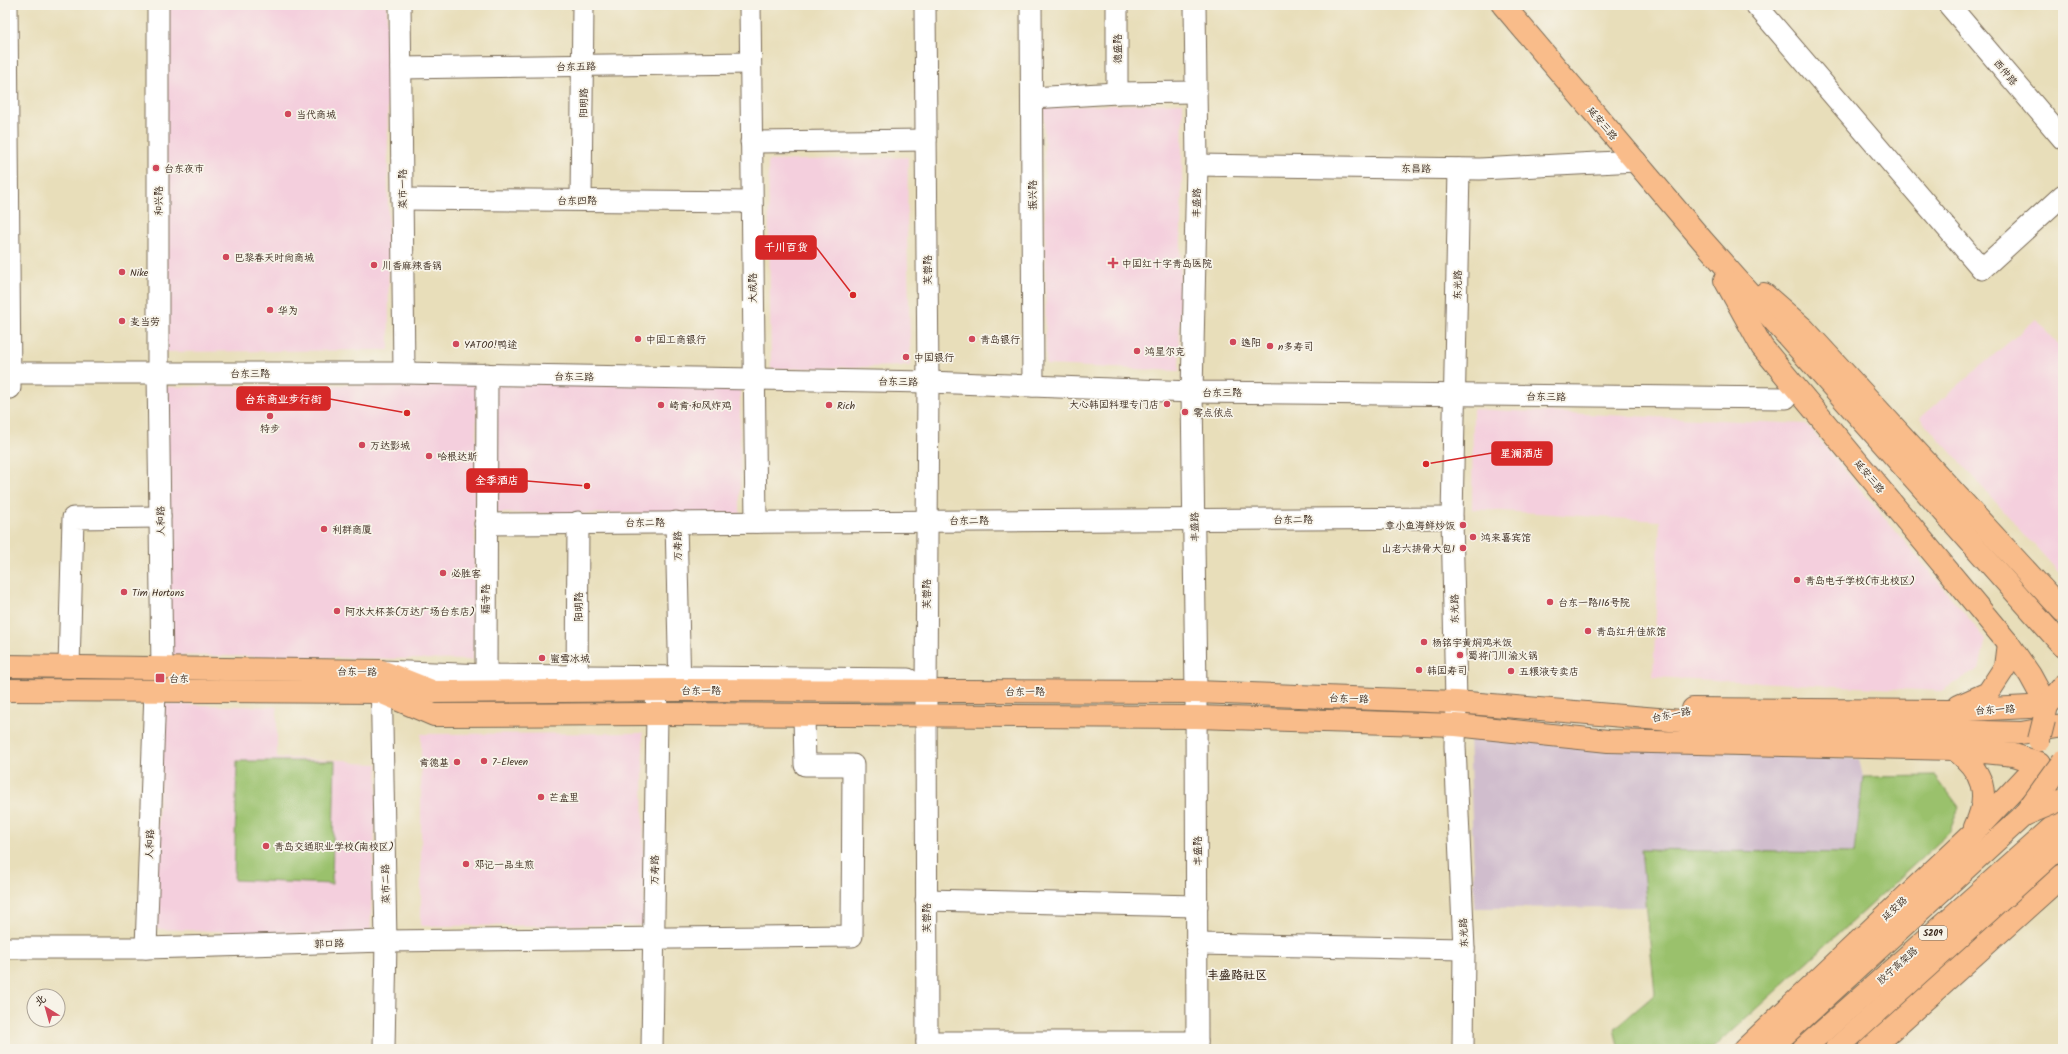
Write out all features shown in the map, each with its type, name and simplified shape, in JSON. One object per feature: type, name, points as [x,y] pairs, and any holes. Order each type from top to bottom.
[{"type":"main road","name":"延安三路","points":[[1503,5],[1702,241],[2060,644]]},
{"type":"main road","name":"延安三路","points":[[1702,241],[1804,329],[2063,611]]},
{"type":"main road","name":"延安三路","points":[[1702,241],[1762,347],[2008,643],[2030,675],[2048,723]]},
{"type":"main road","points":[[1948,711],[1988,693],[2005,667],[2008,643]]},
{"type":"main road","points":[[2060,644],[2063,662]]},
{"type":"main road","name":"台东一路","points":[[5,666],[380,671],[434,692],[577,684],[656,690],[680,684],[926,691],[1196,692],[1456,702],[1655,719],[1688,709],[1948,711],[2048,723]]},
{"type":"main road","points":[[2024,815],[2060,802],[2043,779],[2038,763],[2037,748],[2063,686]]},
{"type":"main road","name":"台东一路","points":[[5,690],[380,692],[434,715],[657,714],[1196,717],[1456,725],[1608,741],[1954,748],[2014,755],[2038,763]]},
{"type":"main road","points":[[1655,719],[1729,725],[2021,733],[2048,723]]},
{"type":"main road","points":[[1954,748],[1969,760],[1979,776],[1984,795],[1980,817],[1972,834]]},
{"type":"main road","points":[[1769,1049],[2024,815],[2063,761]]},
{"type":"main road","name":"延安路","points":[[1745,1049],[1972,834],[2038,763]]},
{"type":"main road","name":"胶宁高架路","points":[[1803,1049],[2063,818]]},
{"type":"main road","name":"S209","points":[[1836,1049],[2063,844]]},
{"type":"main road","points":[[1870,1049],[2063,876]]},
{"type":"street","points":[[7,5],[7,381]]},
{"type":"street","name":"和兴路","points":[[158,5],[158,373]]},
{"type":"street","name":"菜市一路","points":[[400,5],[404,373]]},
{"type":"street","name":"阳明路","points":[[581,200],[583,5]]},
{"type":"street","name":"大成路","points":[[750,5],[752,323],[756,522]]},
{"type":"street","name":"芙蓉路","points":[[925,5],[928,382],[926,691],[927,1045]]},
{"type":"street","name":"振兴路","points":[[1031,5],[1033,386]]},
{"type":"street","name":"德盛路","points":[[1117,5],[1117,93]]},
{"type":"street","name":"丰盛路","points":[[1195,5],[1197,165],[1192,392],[1196,692],[1197,1046]]},
{"type":"street","points":[[1756,5],[1982,269],[2063,195]]},
{"type":"street","name":"西仲路","points":[[1949,5],[2063,139]]},
{"type":"street","name":"台东五路","points":[[401,68],[750,63]]},
{"type":"street","points":[[1032,98],[1117,93],[1195,92]]},
{"type":"street","points":[[751,142],[926,140]]},
{"type":"street","name":"东昌路","points":[[1197,165],[1459,169],[1636,161]]},
{"type":"street","name":"东光路","points":[[1459,169],[1452,518],[1456,702],[1455,746],[1464,949],[1463,1049]]},
{"type":"street","name":"台东四路","points":[[402,208],[581,200],[751,202]]},
{"type":"street","name":"台东三路","points":[[7,381],[158,373],[404,373],[928,382],[1192,392],[1786,398]]},
{"type":"street","name":"人和路","points":[[158,373],[162,669]]},
{"type":"street","name":"福寺路","points":[[486,675],[485,524],[487,374]]},
{"type":"street","name":"台东二路","points":[[485,524],[578,522],[756,522],[927,512],[1194,519],[1452,518]]},
{"type":"street","points":[[69,667],[73,518],[160,517]]},
{"type":"street","name":"阳明路","points":[[577,684],[578,522]]},
{"type":"street","name":"万寿路","points":[[676,522],[680,684]]},
{"type":"street","points":[[380,671],[486,675],[577,684],[680,684]]},
{"type":"street","name":"菜市二路","points":[[380,671],[386,941],[384,1049]]},
{"type":"street","name":"万寿路","points":[[652,1049],[652,938],[657,714],[656,690]]},
{"type":"street","name":"人和路","points":[[146,948],[155,691]]},
{"type":"street","name":"郭口路","points":[[5,948],[146,948],[386,941],[852,936],[853,765],[805,765],[804,715]]},
{"type":"street","points":[[926,900],[1197,906]]},
{"type":"street","points":[[1197,944],[1464,949]]},
{"type":"street","points":[[927,1045],[1197,1046]]},
{"type":"shaded area","name":"当代商城","points":[[158,5],[387,5],[389,350],[159,352]]},
{"type":"shaded area","name":"中国红十字青岛医院","points":[[1183,103],[1179,371],[1046,365],[1044,107]]},
{"type":"shaded area","points":[[908,157],[907,237],[911,366],[771,369],[768,161]]},
{"type":"shaded area","points":[[2036,319],[2063,349],[2063,577],[1920,418]]},
{"type":"shaded area","points":[[493,382],[740,387],[740,514],[496,513]]},
{"type":"shaded area","name":"利群商厦","points":[[477,383],[473,660],[163,655],[158,387]]},
{"type":"shaded area","name":"青岛电子学校(市北校区)","points":[[1473,409],[1806,424],[1986,639],[1979,669],[1941,691],[1653,677],[1660,521],[1472,509]]},
{"type":"shaded area","name":"青岛交通职业学校(南校区)","points":[[163,704],[277,707],[277,758],[346,760],[355,763],[378,764],[370,936],[153,929]]},
{"type":"shaded area","name":"芒盒里","points":[[643,733],[644,925],[421,926],[421,734]]},
{"type":"shaded area","points":[[1469,734],[1859,759],[1863,777],[1855,853],[1641,850],[1646,907],[1475,908]]},
{"type":"green space","points":[[237,761],[335,761],[332,884],[234,880]]},
{"type":"green space","points":[[1936,776],[1959,807],[1949,833],[1712,1049],[1619,1049],[1614,1029],[1655,994],[1641,850],[1855,853],[1863,777]]},
{"type":"place","name":"当代商城","points":[[288,114]]},
{"type":"place","name":"台东夜市","points":[[156,168]]},
{"type":"place","name":"巴黎春天时尚商城","points":[[226,257]]},
{"type":"place","name":"中国红十字青岛医院","points":[[1113,263]]},
{"type":"place","name":"川香麻辣香锅","points":[[374,265]]},
{"type":"place","name":"Nike","points":[[122,272]]},
{"type":"place","name":"千川百货","points":[[853,295]]},
{"type":"place","name":"华为","points":[[270,310]]},
{"type":"place","name":"麦当劳","points":[[122,321]]},
{"type":"place","name":"中国工商银行","points":[[638,339]]},
{"type":"place","name":"青岛银行","points":[[972,339]]},
{"type":"place","name":"逸阳","points":[[1233,342]]},
{"type":"place","name":"YATOO!鸭途","points":[[456,344]]},
{"type":"place","name":"n多寿司","points":[[1270,346]]},
{"type":"place","name":"鸿星尔克","points":[[1137,351]]},
{"type":"place","name":"中国银行","points":[[906,357]]},
{"type":"place","name":"大心韩国料理专门店","points":[[1167,404]]},
{"type":"place","name":"崎肯·和风炸鸡","points":[[661,405]]},
{"type":"place","name":"Rich","points":[[829,405]]},
{"type":"place","name":"零点依点","points":[[1185,412]]},
{"type":"place","name":"台东商业步行街","points":[[407,413]]},
{"type":"place","name":"特步","points":[[270,416]]},
{"type":"place","name":"万达影城","points":[[362,445]]},
{"type":"place","name":"哈根达斯","points":[[429,456]]},
{"type":"place","name":"星澜酒店","points":[[1426,464]]},
{"type":"place","name":"全季酒店","points":[[587,486]]},
{"type":"place","name":"章小鱼海鲜炒饭","points":[[1463,525]]},
{"type":"place","name":"利群商厦","points":[[324,529]]},
{"type":"place","name":"鸿来喜宾馆","points":[[1473,537]]},
{"type":"place","name":"山老六排骨大包1","points":[[1463,548]]},
{"type":"place","name":"必胜客","points":[[443,573]]},
{"type":"place","name":"青岛电子学校(市北校区)","points":[[1797,580]]},
{"type":"place","name":"Tim Hortons","points":[[124,592]]},
{"type":"place","name":"台东一路116号院","points":[[1550,602]]},
{"type":"place","name":"阿水大杯茶(万达广场台东店)","points":[[337,611]]},
{"type":"place","name":"青岛红升佳旅馆","points":[[1588,631]]},
{"type":"place","name":"杨铭宇黄焖鸡米饭","points":[[1424,642]]},
{"type":"place","name":"蜀将门川渝火锅","points":[[1460,655]]},
{"type":"place","name":"蜜雪冰城","points":[[542,658]]},
{"type":"place","name":"韩国寿司","points":[[1419,670]]},
{"type":"place","name":"五粮液专卖店","points":[[1511,671]]},
{"type":"place","name":"台东","points":[[160,678]]},
{"type":"place","name":"7-Eleven","points":[[484,761]]},
{"type":"place","name":"肯德基","points":[[457,762]]},
{"type":"place","name":"芒盒里","points":[[541,797]]},
{"type":"place","name":"青岛交通职业学校(南校区)","points":[[266,846]]},
{"type":"place","name":"邓记一品生煎","points":[[466,864]]},
{"type":"district","name":"丰盛路社区","points":[[1237,975]]}]
